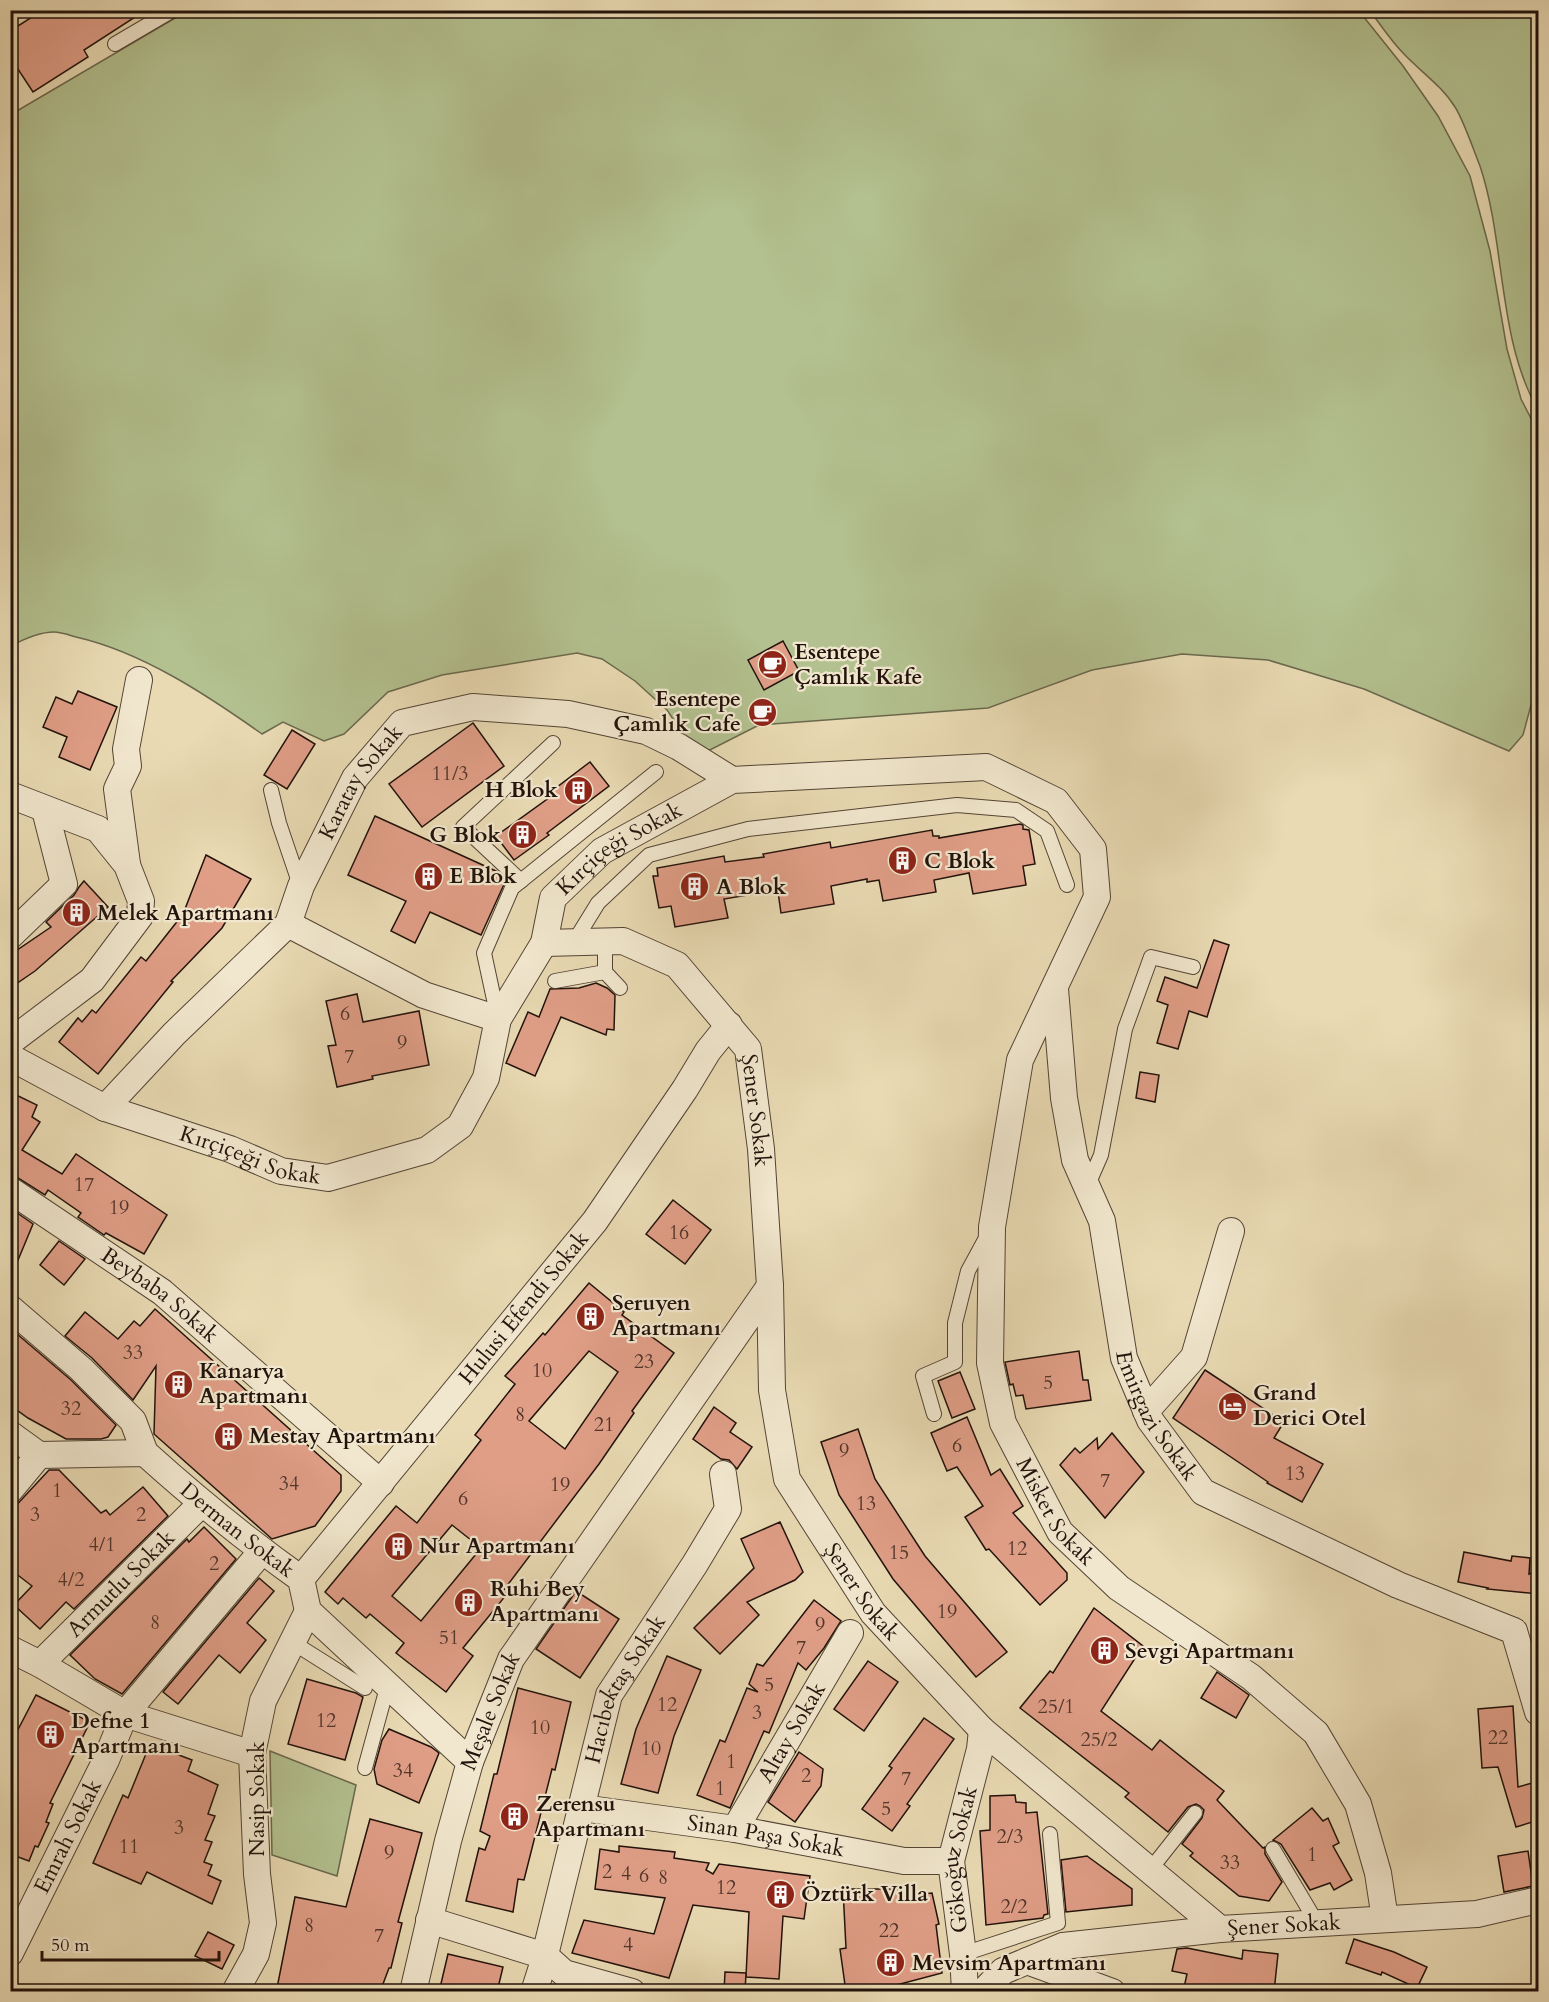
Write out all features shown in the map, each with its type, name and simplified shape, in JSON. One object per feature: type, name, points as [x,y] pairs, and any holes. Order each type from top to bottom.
[{"type":"street","points":[[10,1042],[92,980],[140,916],[141,902],[127,865],[117,789],[128,766],[126,749],[139,680]]},
{"type":"street","name":"Karatay Sokak","points":[[105,1108],[174,1034],[288,924],[301,886],[355,778],[402,723],[472,707],[568,714],[646,731],[679,747],[732,780]]},
{"type":"street","name":"Kırçiçeği Sokak","points":[[10,1057],[105,1108],[230,1149],[281,1170],[328,1178],[427,1150],[460,1126],[486,1078],[498,1019],[544,943],[553,898],[602,851],[732,780],[986,767],[1056,801],[1093,849],[1097,897],[1055,989]]},
{"type":"street","points":[[10,795],[98,829],[127,865]]},
{"type":"street","points":[[10,936],[64,884],[45,810]]},
{"type":"street","points":[[288,924],[424,995],[498,1019]]},
{"type":"street","name":"Şener Sokak","points":[[544,943],[623,941],[677,965],[748,1049],[761,1149],[771,1286],[772,1390],[788,1479],[873,1613],[982,1730],[1220,1929],[1477,1914],[1539,1900]]},
{"type":"street","name":"Emirgazi Sokak","points":[[1055,989],[1064,1098],[1075,1160],[1102,1221],[1124,1358],[1150,1420],[1203,1492],[1398,1585],[1514,1631],[1539,1712]]},
{"type":"street","name":"Misket Sokak","points":[[1055,989],[1020,1060],[992,1227],[990,1363],[1004,1423],[1060,1532],[1119,1588],[1251,1677],[1316,1733],[1358,1804],[1378,1873],[1385,1919]]},
{"type":"street","name":"Hulusi Efendi Sokak","points":[[301,1579],[595,1221],[685,1089],[708,1051],[729,1025]]},
{"type":"street","name":"Beybaba Sokak","points":[[10,1190],[162,1292],[381,1483]]},
{"type":"street","points":[[1146,1411],[1194,1357],[1231,1231]]},
{"type":"street","name":"Meşale Sokak","points":[[413,1992],[470,1762],[511,1659],[771,1286]]},
{"type":"street","points":[[10,1308],[81,1369],[133,1421],[145,1453],[39,1455],[10,1434]]},
{"type":"street","name":"Derman Sokak","points":[[145,1453],[202,1503],[301,1579],[308,1611]]},
{"type":"street","points":[[10,1490],[39,1455]]},
{"type":"street","name":"Hacıbektaş Sokak","points":[[534,1992],[545,1956],[609,1695],[695,1564],[728,1509],[723,1474]]},
{"type":"street","name":"Armutlu Sokak","points":[[40,1664],[202,1503]]},
{"type":"street","name":"Emrah Sokak","points":[[10,1953],[106,1760],[125,1714],[262,1551]]},
{"type":"street","points":[[308,1611],[376,1686],[470,1762]]},
{"type":"street","name":"Nasip Sokak","points":[[235,1992],[256,1954],[263,1923],[258,1874],[252,1754],[263,1701],[308,1611]]},
{"type":"street","name":"Altay Sokak","points":[[735,1829],[850,1634]]},
{"type":"street","points":[[10,1649],[125,1714],[252,1754]]},
{"type":"street","name":"Gökoğuz Sokak","points":[[965,1992],[963,1954],[951,1861],[980,1749],[982,1730]]},
{"type":"street","name":"Sinan Paşa Sokak","points":[[582,1808],[735,1829],[903,1862],[951,1861]]},
{"type":"street","points":[[429,1920],[545,1956],[564,1973],[632,1992]]},
{"type":"street","points":[[983,1992],[1003,1971],[1063,1946],[1220,1929]]},
{"type":"street","points":[[1027,1961],[1112,1992]]},
{"type":"lane","points":[[115,44],[173,10]]},
{"type":"lane","points":[[521,881],[463,827],[553,743]]},
{"type":"lane","points":[[498,1019],[484,953],[512,888],[656,772]]},
{"type":"lane","points":[[272,790],[279,823],[301,886]]},
{"type":"lane","points":[[574,942],[597,903],[649,855],[748,829],[957,806],[1016,810],[1047,831],[1067,885]]},
{"type":"lane","points":[[605,941],[605,972],[620,988]]},
{"type":"lane","points":[[1087,1187],[1101,1155],[1125,1029],[1151,957],[1193,967]]},
{"type":"lane","points":[[555,981],[605,972]]},
{"type":"lane","points":[[934,1414],[923,1376],[955,1362],[955,1323],[968,1271],[992,1227]]},
{"type":"lane","points":[[292,1642],[376,1686],[365,1768]]},
{"type":"lane","points":[[1150,1870],[1195,1813]]},
{"type":"lane","points":[[963,1954],[1058,1923],[1050,1834]]},
{"type":"lane","points":[[1273,1849],[1317,1923]]},
{"type":"green space","points":[[187,11],[1359,11],[1403,66],[1438,116],[1470,176],[1490,251],[1507,349],[1521,399],[1538,432],[1538,685],[1523,735],[1509,751],[1364,689],[1268,660],[1182,654],[1092,670],[988,708],[759,725],[698,756],[667,710],[635,681],[602,659],[577,653],[442,675],[388,692],[344,734],[324,741],[283,722],[262,734],[173,676],[101,644],[49,632],[11,646],[10,115]]},
{"type":"green space","points":[[1370,11],[1538,11],[1538,410],[1515,352],[1488,196],[1480,166],[1465,127],[1450,99],[1399,49]]},
{"type":"green space","points":[[270,1751],[356,1785],[337,1876],[272,1855]]},
{"type":"building","points":[[43,10],[146,10],[84,50],[88,57],[33,92],[10,57],[10,31]]},
{"type":"building","name":"Esentepe Çamlık Kafe","points":[[783,641],[799,671],[764,690],[748,660]]},
{"type":"building","points":[[78,691],[117,707],[90,770],[59,757],[67,737],[43,727],[56,697],[72,704]]},
{"type":"building","points":[[473,723],[504,766],[422,827],[389,784]]},
{"type":"building","points":[[292,730],[315,744],[287,789],[264,775]]},
{"type":"building","points":[[590,762],[609,786],[514,860],[496,836],[550,797],[548,794]]},
{"type":"building","points":[[375,816],[498,872],[506,880],[481,935],[430,912],[415,943],[391,931],[406,901],[348,875]]},
{"type":"building","points":[[1023,825],[1023,829],[1029,830],[1035,864],[1023,866],[1026,885],[973,894],[969,873],[934,880],[936,892],[883,901],[879,880],[867,882],[867,879],[831,886],[834,904],[781,913],[778,892],[765,894],[765,892],[724,899],[728,918],[675,927],[671,906],[659,908],[653,876],[658,876],[657,868],[724,856],[725,862],[764,857],[763,854],[830,842],[831,848],[932,830],[933,836],[939,836],[939,838]]},
{"type":"building","points":[[206,855],[251,879],[222,928],[171,981],[173,982],[98,1074],[59,1042],[78,1018],[82,1022],[92,1010],[96,1013],[141,957],[146,961],[183,914]]},
{"type":"building","points":[[84,881],[108,907],[35,971],[10,988],[10,955],[51,927],[46,922],[74,895]]},
{"type":"building","points":[[1214,940],[1229,945],[1207,1017],[1189,1011],[1178,1049],[1157,1043],[1168,1005],[1157,1001],[1165,977],[1197,988]]},
{"type":"building","points":[[596,983],[615,995],[614,1030],[607,1029],[606,1035],[561,1017],[535,1076],[506,1063],[528,1012],[539,1017],[550,989],[579,988]]},
{"type":"building","points":[[357,994],[363,1022],[419,1011],[429,1065],[372,1076],[373,1079],[337,1087],[328,1046],[336,1045],[326,1001]]},
{"type":"building","points":[[1140,1072],[1159,1075],[1155,1102],[1136,1098]]},
{"type":"building","points":[[10,1092],[37,1105],[32,1117],[40,1122],[22,1150],[62,1174],[76,1154],[167,1215],[144,1254],[106,1233],[104,1235],[78,1217],[81,1213],[48,1190],[45,1195],[10,1175]]},
{"type":"building","points":[[673,1200],[711,1230],[685,1264],[646,1234]]},
{"type":"building","points":[[10,1208],[33,1224],[11,1277],[10,1277]]},
{"type":"building","points":[[59,1241],[85,1259],[64,1285],[40,1265]]},
{"type":"building","points":[[589,1283],[624,1312],[622,1315],[674,1353],[632,1411],[634,1413],[599,1464],[503,1591],[507,1594],[463,1648],[473,1656],[446,1692],[396,1653],[404,1643],[370,1614],[366,1618],[343,1598],[338,1604],[325,1592],[396,1506],[417,1523],[481,1440],[475,1435],[515,1384],[505,1376],[543,1333],[545,1335]],"holes":[[[589,1351],[618,1372],[565,1449],[529,1421]],[[452,1525],[481,1548],[421,1621],[392,1596]]]},
{"type":"building","points":[[155,1309],[341,1475],[341,1491],[315,1526],[272,1539],[154,1434],[156,1366],[133,1400],[92,1358],[65,1336],[85,1312],[118,1339],[134,1321],[140,1326]]},
{"type":"building","points":[[10,1328],[71,1380],[116,1425],[108,1437],[66,1439],[10,1405]]},
{"type":"building","points":[[1079,1351],[1083,1380],[1088,1380],[1091,1400],[1026,1409],[1023,1395],[1016,1396],[1013,1384],[1010,1385],[1005,1362]]},
{"type":"building","name":"Grand Derici Otel","points":[[1205,1370],[1284,1422],[1274,1438],[1323,1464],[1302,1502],[1267,1483],[1173,1418]]},
{"type":"building","points":[[960,1372],[975,1409],[952,1418],[938,1381]]},
{"type":"building","points":[[714,1407],[736,1423],[730,1432],[752,1447],[737,1469],[729,1460],[721,1459],[693,1439]]},
{"type":"building","points":[[967,1417],[991,1475],[1000,1469],[1023,1506],[1013,1513],[1067,1573],[1067,1580],[1040,1605],[989,1549],[986,1550],[965,1517],[983,1506],[957,1467],[947,1471],[931,1433]]},
{"type":"building","points":[[858,1429],[875,1479],[925,1556],[1007,1652],[976,1677],[893,1579],[839,1495],[821,1442]]},
{"type":"building","points":[[1112,1433],[1144,1472],[1105,1518],[1060,1465],[1075,1448],[1080,1453],[1097,1438],[1098,1449]]},
{"type":"building","points":[[49,1470],[59,1470],[101,1513],[106,1510],[110,1515],[143,1487],[168,1516],[74,1609],[66,1602],[40,1629],[14,1605],[32,1586],[10,1569],[10,1512]]},
{"type":"building","points":[[780,1522],[803,1572],[795,1580],[747,1602],[759,1615],[720,1654],[694,1628],[754,1568],[741,1539]]},
{"type":"building","points":[[204,1527],[236,1559],[122,1694],[95,1679],[70,1655],[187,1539],[189,1542]]},
{"type":"building","points":[[1464,1552],[1511,1561],[1512,1556],[1530,1558],[1529,1574],[1539,1570],[1539,1594],[1487,1589],[1458,1582]]},
{"type":"building","points":[[259,1578],[274,1591],[247,1623],[266,1640],[240,1673],[219,1655],[178,1704],[163,1692]]},
{"type":"building","points":[[576,1591],[619,1619],[580,1678],[536,1649]]},
{"type":"building","points":[[814,1600],[841,1621],[824,1648],[806,1670],[798,1663],[769,1733],[764,1731],[730,1808],[697,1795],[720,1740],[725,1742],[747,1688],[758,1692],[749,1684],[757,1664],[763,1666]]},
{"type":"building","points":[[1094,1608],[1143,1646],[1101,1711],[1152,1750],[1160,1740],[1224,1791],[1217,1800],[1263,1848],[1265,1847],[1265,1854],[1282,1882],[1269,1901],[1239,1896],[1190,1856],[1193,1853],[1182,1844],[1202,1818],[1204,1810],[1200,1806],[1196,1804],[1188,1807],[1168,1832],[1125,1797],[1129,1793],[1020,1708],[1050,1671],[1053,1673]]},
{"type":"building","points":[[667,1656],[701,1670],[674,1736],[658,1793],[621,1784],[636,1729]]},
{"type":"building","points":[[868,1661],[898,1682],[864,1731],[834,1709]]},
{"type":"building","points":[[1217,1672],[1249,1695],[1236,1718],[1201,1698]]},
{"type":"building","points":[[307,1679],[363,1697],[345,1760],[288,1744]]},
{"type":"building","points":[[518,1688],[571,1702],[555,1770],[552,1769],[524,1880],[518,1879],[513,1912],[466,1901],[479,1848],[485,1850],[490,1836],[480,1831]]},
{"type":"building","points":[[36,1695],[90,1722],[50,1803],[53,1804],[46,1822],[49,1823],[29,1861],[10,1854],[10,1745]]},
{"type":"building","points":[[1513,1706],[1518,1787],[1536,1782],[1539,1792],[1539,1820],[1516,1827],[1498,1767],[1482,1768],[1478,1709]]},
{"type":"building","points":[[924,1718],[954,1739],[907,1804],[910,1806],[892,1831],[862,1809],[892,1768],[889,1766]]},
{"type":"building","points":[[389,1729],[431,1747],[439,1753],[419,1803],[377,1784],[374,1769],[382,1740]]},
{"type":"building","points":[[150,1744],[192,1760],[188,1771],[218,1785],[208,1814],[215,1816],[205,1840],[212,1842],[204,1862],[212,1865],[208,1875],[221,1881],[212,1904],[147,1872],[141,1884],[93,1863],[123,1795],[128,1798]]},
{"type":"building","points":[[799,1752],[823,1769],[821,1786],[795,1822],[768,1802]]},
{"type":"building","points":[[1015,1795],[1016,1802],[1026,1803],[1026,1813],[1037,1812],[1048,1914],[1043,1918],[986,1925],[980,1831],[990,1830],[990,1796]]},
{"type":"building","points":[[1312,1808],[1323,1821],[1328,1818],[1339,1843],[1333,1846],[1352,1880],[1334,1890],[1330,1883],[1310,1890],[1281,1844],[1273,1840]]},
{"type":"building","points":[[370,1819],[422,1833],[398,1922],[402,1923],[391,1968],[389,1968],[380,1992],[293,1992],[277,1988],[295,1897],[346,1907]]},
{"type":"building","points":[[619,1846],[675,1852],[674,1858],[709,1863],[706,1870],[713,1874],[719,1864],[810,1876],[804,1919],[783,1916],[779,1979],[746,1977],[749,1912],[693,1905],[669,1978],[572,1953],[584,1920],[654,1934],[665,1898],[595,1889],[600,1849],[619,1852]]},
{"type":"building","points":[[1528,1851],[1533,1886],[1504,1892],[1498,1856]]},
{"type":"building","points":[[1087,1856],[1132,1889],[1132,1905],[1066,1912],[1061,1860]]},
{"type":"building","points":[[843,1889],[899,1889],[901,1896],[932,1893],[939,1924],[936,1925],[942,1973],[870,1992],[846,1992],[840,1949],[846,1948]]},
{"type":"building","points":[[208,1932],[234,1945],[222,1969],[195,1956]]},
{"type":"building","points":[[1354,1939],[1394,1952],[1427,1967],[1417,1988],[1382,1972],[1381,1975],[1346,1963]]},
{"type":"building","points":[[1187,1948],[1242,1959],[1243,1950],[1278,1954],[1274,1992],[1183,1992],[1187,1974],[1172,1971],[1177,1949]]},
{"type":"building","points":[[448,1954],[503,1967],[497,1992],[439,1992]]},
{"type":"building","points":[[725,1972],[746,1973],[745,1992],[724,1992]]},
{"type":"place","name":"Esentepe Çamlık Kafe","points":[[773,665]]},
{"type":"place","name":"Esentepe Çamlık Cafe","points":[[762,712]]},
{"type":"place","name":"H Blok","points":[[579,790]]},
{"type":"place","name":"G Blok","points":[[522,835]]},
{"type":"place","name":"C Blok","points":[[903,861]]},
{"type":"place","name":"E Blok","points":[[428,876]]},
{"type":"place","name":"A Blok","points":[[695,887]]},
{"type":"place","name":"Melek Apartmanı","points":[[76,913]]},
{"type":"place","name":"Seruyen Apartmanı","points":[[591,1316]]},
{"type":"place","name":"Kanarya Apartmanı","points":[[178,1384]]},
{"type":"place","name":"Grand Derici Otel","points":[[1232,1406]]},
{"type":"place","name":"Mestay Apartmanı","points":[[228,1436]]},
{"type":"place","name":"Nur Apartmanı","points":[[398,1546]]},
{"type":"place","name":"Ruhi Bey Apartmanı","points":[[469,1602]]},
{"type":"place","name":"Sevgi Apartmanı","points":[[1104,1651]]},
{"type":"place","name":"Defne 1 Apartmanı","points":[[50,1734]]},
{"type":"place","name":"Zerensu Apartmanı","points":[[515,1817]]},
{"type":"place","name":"Öztürk Villa","points":[[780,1894]]},
{"type":"place","name":"Mevsim Apartmanı","points":[[891,1963]]}]
